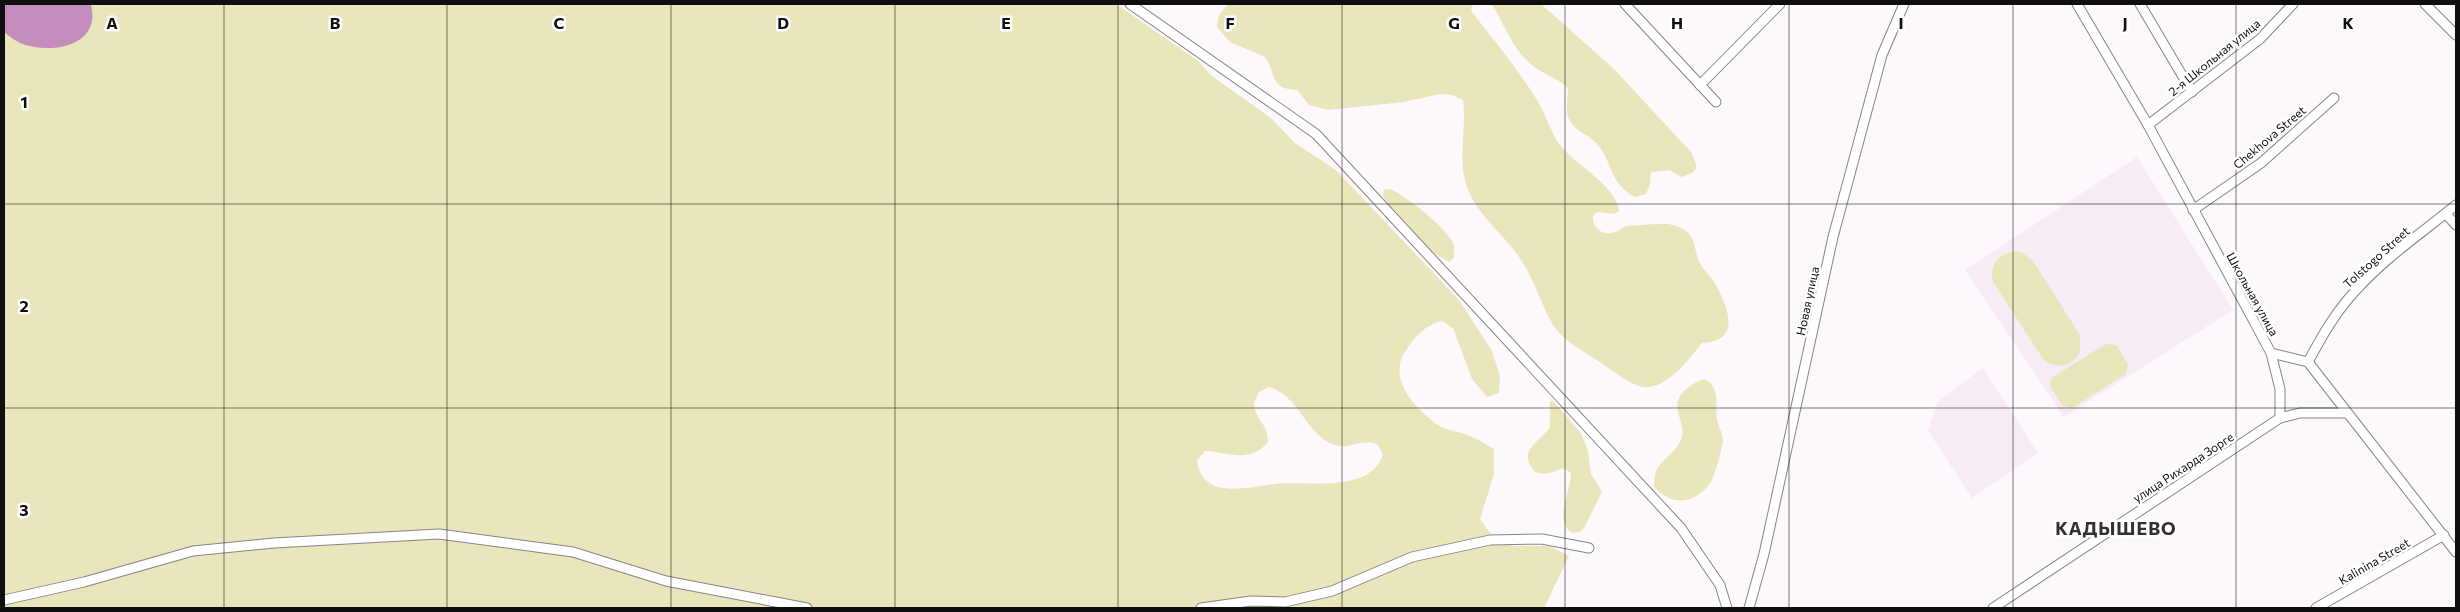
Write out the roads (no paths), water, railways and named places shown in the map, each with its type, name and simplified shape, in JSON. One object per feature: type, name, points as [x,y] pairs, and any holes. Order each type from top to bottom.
[{"type":"street","points":[[1130,4],[1316,134],[1681,528],[1720,585],[1728,608]]},
{"type":"street","points":[[1625,4],[1716,102]]},
{"type":"street","points":[[1700,85],[1780,4]]},
{"type":"street","name":"Новая улица","points":[[1749,608],[1766,546],[1833,237],[1882,56],[1904,4]]},
{"type":"street","name":"Школьная улица","points":[[2076,4],[2148,124],[2271,353],[2308,362]]},
{"type":"street","points":[[2140,4],[2192,92]]},
{"type":"street","name":"2-я Школьная улица","points":[[2148,124],[2260,40],[2293,4]]},
{"type":"street","points":[[2425,4],[2456,35]]},
{"type":"street","name":"Chekhova Street","points":[[2193,210],[2261,163],[2334,98]]},
{"type":"street","name":"Tolstogo Street","points":[[2308,362],[2329,324],[2357,289],[2398,251],[2456,205]]},
{"type":"street","points":[[2446,214],[2456,225]]},
{"type":"street","points":[[2271,353],[2280,389],[2280,418]]},
{"type":"street","points":[[2308,362],[2456,552]]},
{"type":"street","name":"улица Рихарда Зорге","points":[[1994,608],[2280,418],[2300,413],[2347,413]]},
{"type":"street","points":[[4,600],[84,582],[193,551],[439,534],[573,552],[666,581],[807,608]]},
{"type":"street","name":"Kalinina Street","points":[[2316,608],[2444,535]]},
{"type":"street","points":[[1202,608],[1251,601],[1285,602],[1323,594],[1412,557],[1490,540],[1542,539],[1589,548]]},
{"type":"district","name":"КАДЫШЕВО","points":[[2116,528]]}]
